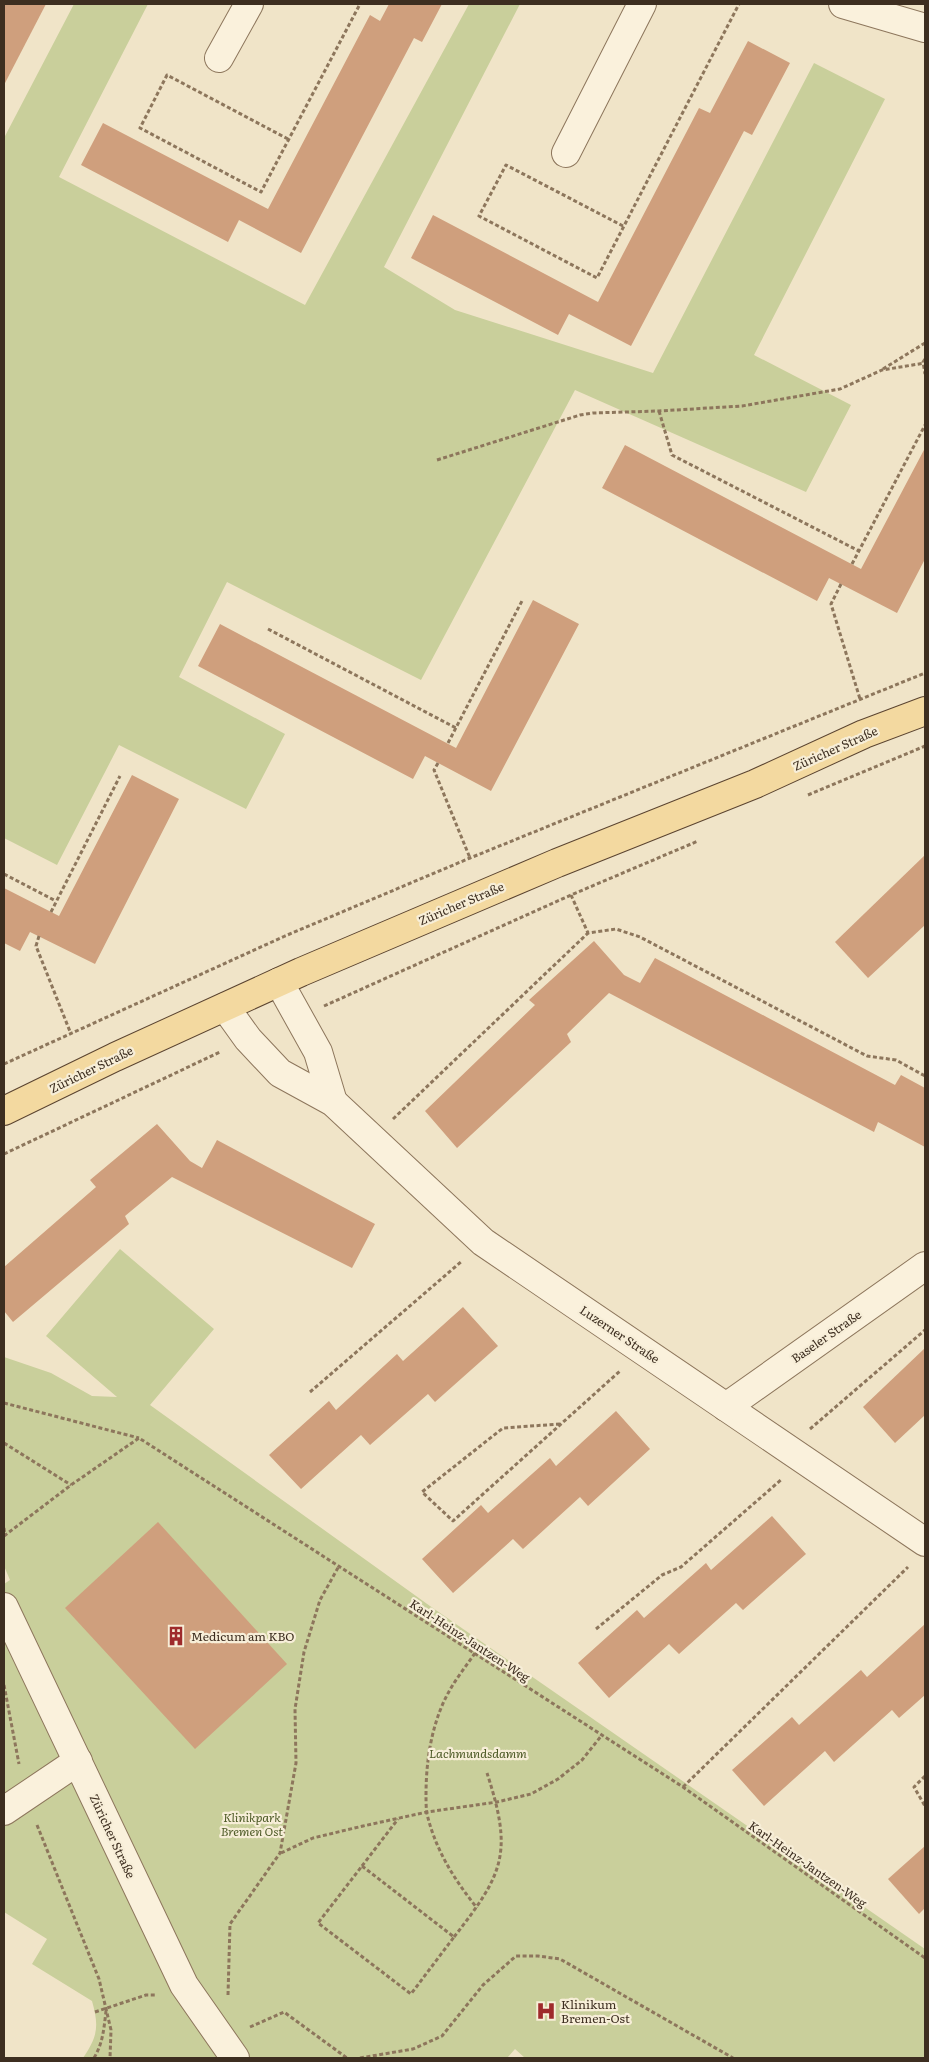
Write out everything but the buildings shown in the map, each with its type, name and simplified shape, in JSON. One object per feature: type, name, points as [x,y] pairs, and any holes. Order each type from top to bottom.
[{"type":"main road","name":"Züricher Straße","points":[[4,1111],[115,1057],[279,982],[557,862],[755,784],[864,734],[925,711]]},
{"type":"street","points":[[219,58],[249,4]]},
{"type":"street","points":[[566,153],[642,4]]},
{"type":"street","points":[[844,4],[925,28]]},
{"type":"street","points":[[279,982],[318,1052],[333,1102]]},
{"type":"street","name":"Luzerner Straße","points":[[224,1007],[248,1039],[280,1073],[333,1102],[373,1137],[483,1242],[797,1453],[925,1542]]},
{"type":"street","name":"Baseler Straße","points":[[726,1407],[925,1266]]},
{"type":"street","name":"Züricher Straße","points":[[4,1607],[184,1985],[229,2049]]},
{"type":"street","points":[[15,1803],[78,1761]]},
{"type":"path","points":[[288,140],[167,75],[140,128],[261,192],[360,4]]},
{"type":"path","points":[[623,226],[506,165],[479,216],[597,278],[739,4]]},
{"type":"path","points":[[437,460],[580,415],[742,406],[840,390],[882,370],[925,343]]},
{"type":"path","points":[[882,370],[925,361],[925,374]]},
{"type":"path","points":[[659,411],[672,455],[859,551]]},
{"type":"path","points":[[852,564],[925,425]]},
{"type":"path","points":[[841,584],[831,604],[860,699]]},
{"type":"path","points":[[448,743],[522,599]]},
{"type":"path","points":[[268,629],[456,728]]},
{"type":"path","points":[[4,1064],[285,936],[470,858],[925,673]]},
{"type":"path","points":[[807,795],[925,746]]},
{"type":"path","points":[[438,763],[434,770],[470,858]]},
{"type":"path","points":[[51,912],[120,776]]},
{"type":"path","points":[[299,1017],[571,895],[707,838]]},
{"type":"path","points":[[557,862],[588,933]]},
{"type":"path","points":[[4,874],[56,901]]},
{"type":"path","points":[[373,1137],[588,933],[616,929],[640,937],[867,1056],[896,1060],[925,1076]]},
{"type":"path","points":[[39,936],[36,946],[71,1034]]},
{"type":"path","points":[[4,1154],[248,1039]]},
{"type":"path","points":[[310,1392],[483,1242]]},
{"type":"path","points":[[596,1630],[662,1575],[680,1567],[925,1330]]},
{"type":"path","points":[[560,1424],[503,1428],[422,1492],[452,1521],[643,1350]]},
{"type":"path","name":"Karl-Heinz-Jantzen-Weg","points":[[4,1404],[139,1438],[683,1787],[925,1958]]},
{"type":"path","points":[[4,1536],[139,1438]]},
{"type":"path","points":[[4,1443],[72,1485]]},
{"type":"path","points":[[4,1528],[4,1536]]},
{"type":"path","points":[[683,1787],[910,1565]]},
{"type":"path","points":[[229,2049],[230,1924],[280,1853],[296,1763],[295,1709],[304,1652],[320,1600],[339,1566]]},
{"type":"path","points":[[475,1653],[450,1689],[437,1719],[429,1750],[426,1778],[427,1812],[438,1848],[456,1882],[477,1908]]},
{"type":"path","points":[[4,1685],[15,1803],[99,1979],[112,2030],[110,2058]]},
{"type":"path","points":[[280,1853],[313,1838],[427,1812],[497,1802],[531,1794],[558,1779],[582,1760],[602,1735]]},
{"type":"path","points":[[399,1819],[318,1922],[411,1994],[477,1908],[494,1880],[502,1850],[497,1802],[487,1773]]},
{"type":"path","points":[[925,1776],[914,1787],[925,1806]]},
{"type":"path","points":[[362,1866],[454,1937]]},
{"type":"path","points":[[360,2058],[413,2049],[442,2036],[483,1985],[516,1956],[560,1959],[732,2058]]},
{"type":"path","points":[[95,2012],[106,2009]]},
{"type":"path","points":[[94,2058],[102,2042],[106,2009]]},
{"type":"path","points":[[229,2049],[284,2012],[348,2058]]},
{"type":"green space","points":[[74,4],[148,4],[59,177],[305,305],[469,4],[520,4],[384,267],[455,310],[653,373],[814,63],[885,99],[754,355],[851,405],[806,492],[575,390],[421,680],[227,582],[179,677],[285,734],[246,809],[119,745],[57,865],[4,838],[4,138]]},
{"type":"green space","name":"Klinikpark Bremen Ost","points":[[120,1249],[214,1329],[150,1405],[430,1606],[925,1949],[925,2058],[525,2058],[515,2049],[507,2058],[83,2058],[92,2043],[96,2031],[96,2017],[92,2001],[32,1964],[47,1939],[4,1912],[4,1584],[10,1580],[4,1566],[4,1357],[51,1373],[92,1396],[117,1397],[46,1336]]},
{"type":"place","name":"Medicum am KBO","points":[[176,1636]]},
{"type":"place","name":"Klinikum Bremen-Ost","points":[[546,2011]]},
{"type":"park label","name":"Lachmundsdamm","points":[[478,1753]]}]
